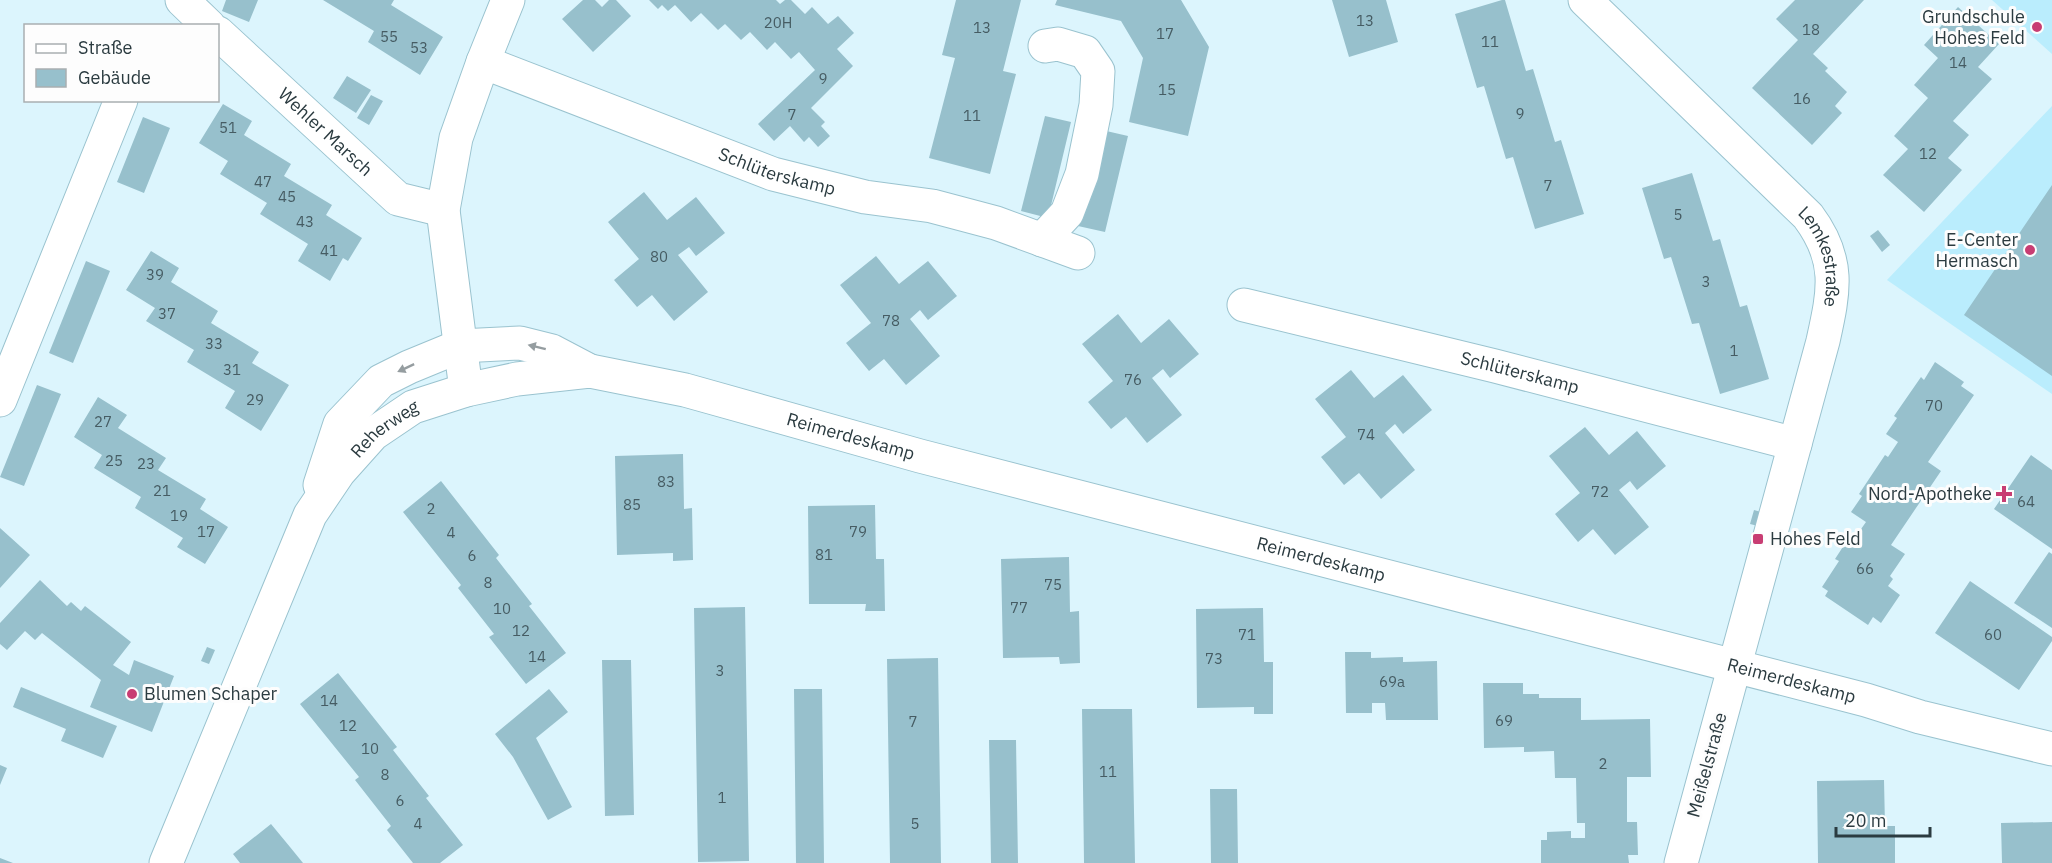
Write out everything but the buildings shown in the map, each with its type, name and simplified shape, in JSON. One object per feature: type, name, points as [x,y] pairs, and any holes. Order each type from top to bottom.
[{"type":"street","points":[[466,390],[443,210],[456,138],[508,0]]},
{"type":"street","name":"Lemkestraße","points":[[1585,0],[1808,216],[1820,231],[1832,264],[1833,294],[1823,341],[1734,666]]},
{"type":"street","name":"Wehler Marsch","points":[[219,36],[398,199],[443,210]]},
{"type":"street","points":[[1042,240],[1067,213],[1082,174],[1096,105],[1098,71],[1085,52],[1058,44],[1045,46]]},
{"type":"street","name":"Schlüterskamp","points":[[483,62],[773,174],[864,197],[932,206],[996,223],[1078,253]]},
{"type":"street","points":[[0,400],[120,102]]},
{"type":"street","name":"Schlüterskamp","points":[[1244,305],[1495,366],[1795,444]]},
{"type":"street","name":"Reimerdeskamp","points":[[310,515],[340,424],[381,381],[460,346],[520,343],[552,351],[590,371],[685,390],[920,456],[1866,700],[1920,717],[2052,749]]},
{"type":"street","name":"Reimerdeskamp","points":[[466,390],[517,379],[590,371]]},
{"type":"street","name":"Reherweg","points":[[166,863],[310,515],[339,472],[373,434],[413,407],[466,390]]},
{"type":"street","name":"Meißelstraße","points":[[1681,863],[1734,666]]},
{"type":"shaded area","name":"Grundschule Hohes Feld","points":[[1992,0],[2052,0],[2052,54]]},
{"type":"shaded area","points":[[2052,106],[2052,394],[1887,280]]},
{"type":"place","name":"Grundschule Hohes Feld","points":[[2037,27]]},
{"type":"place","name":"E-Center Hermasch","points":[[2030,250]]},
{"type":"place","name":"Nord-Apotheke","points":[[2004,494]]},
{"type":"place","name":"Hohes Feld","points":[[1758,539]]},
{"type":"place","name":"Blumen Schaper","points":[[132,694]]}]
